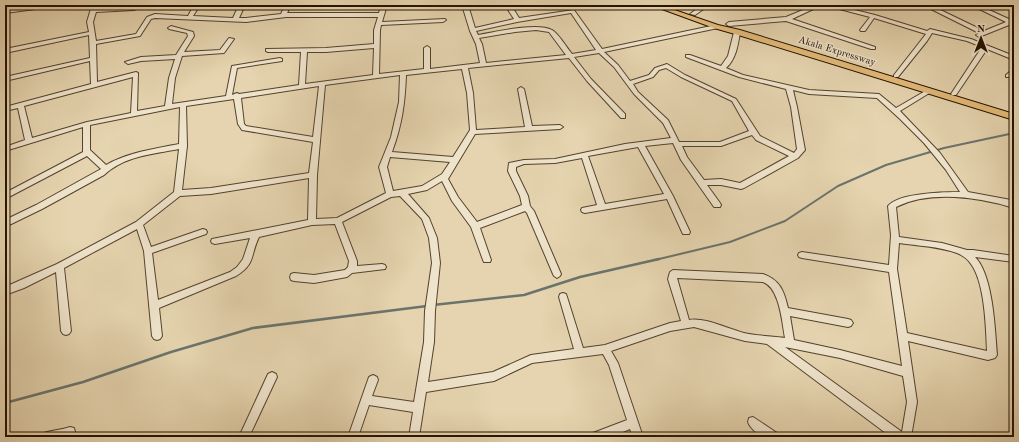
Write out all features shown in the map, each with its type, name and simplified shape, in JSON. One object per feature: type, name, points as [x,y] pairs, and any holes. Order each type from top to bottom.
[{"type":"main road","name":"Akala Expressway","points":[[654,5],[667,6],[729,24],[1014,112]]},
{"type":"main road","name":"Akala Expressway","points":[[667,6],[716,27],[737,32],[1014,117]]},
{"type":"street","points":[[5,11],[10,5]]},
{"type":"street","points":[[5,11],[50,5]]},
{"type":"street","points":[[94,85],[93,43],[90,22],[94,8],[134,8],[142,5]]},
{"type":"street","points":[[190,18],[197,5]]},
{"type":"street","points":[[235,20],[242,5]]},
{"type":"street","points":[[283,15],[288,5]]},
{"type":"street","points":[[376,76],[378,24],[384,5]]},
{"type":"street","points":[[465,5],[472,30],[479,44],[483,64]]},
{"type":"street","points":[[508,5],[517,20]]},
{"type":"street","points":[[693,14],[703,7],[713,5]]},
{"type":"street","points":[[800,5],[808,11]]},
{"type":"street","points":[[729,24],[786,19],[808,11],[818,5]]},
{"type":"street","points":[[827,5],[872,16],[929,34]]},
{"type":"street","points":[[926,5],[983,33]]},
{"type":"street","points":[[974,5],[1012,22]]},
{"type":"street","points":[[472,30],[517,20],[572,12],[600,51],[616,66],[639,96],[666,122],[677,142],[680,151],[717,205]]},
{"type":"street","points":[[93,43],[138,35],[152,16],[235,20],[283,15],[380,15]]},
{"type":"street","points":[[863,30],[872,16]]},
{"type":"street","points":[[786,19],[873,48]]},
{"type":"street","points":[[378,24],[443,20]]},
{"type":"street","points":[[969,40],[1012,22]]},
{"type":"street","points":[[5,149],[87,124],[229,96],[376,76],[569,56],[716,27]]},
{"type":"street","points":[[168,107],[171,80],[179,55],[182,47],[191,36],[190,32],[171,28]]},
{"type":"street","points":[[476,37],[511,31],[546,29],[551,31],[557,37],[569,56],[623,116]]},
{"type":"street","points":[[896,76],[930,31],[936,31],[969,40],[1014,58]]},
{"type":"street","points":[[723,68],[734,48],[737,32]]},
{"type":"street","points":[[5,51],[92,33]]},
{"type":"street","points":[[138,35],[140,42]]},
{"type":"street","points":[[128,62],[141,59],[222,52],[231,39]]},
{"type":"street","points":[[268,50],[354,49],[377,46]]},
{"type":"street","points":[[954,94],[986,46]]},
{"type":"street","points":[[427,48],[427,71]]},
{"type":"street","points":[[302,86],[304,50]]},
{"type":"street","points":[[688,56],[723,68],[740,76],[790,87],[827,94],[876,95],[895,111],[929,145],[956,176],[966,195]]},
{"type":"street","points":[[5,79],[93,58]]},
{"type":"street","points":[[229,96],[234,67],[280,60]]},
{"type":"street","points":[[630,83],[651,76],[657,69],[667,66],[683,76],[735,101],[758,138],[795,156]]},
{"type":"street","points":[[215,241],[312,222],[338,220],[390,194],[424,188],[445,176],[472,132],[472,112],[465,67]]},
{"type":"street","points":[[1008,76],[1014,70]]},
{"type":"street","points":[[5,109],[136,74],[134,114]]},
{"type":"street","points":[[390,194],[383,167],[394,136],[402,102],[403,74]]},
{"type":"street","points":[[312,222],[312,174],[317,140],[322,84]]},
{"type":"street","points":[[701,183],[722,182],[741,186],[795,156],[801,148],[790,87]]},
{"type":"street","points":[[521,89],[528,129]]},
{"type":"street","points":[[895,111],[929,91]]},
{"type":"street","points":[[237,95],[244,128],[317,140]]},
{"type":"street","points":[[178,193],[183,146],[183,104]]},
{"type":"street","points":[[21,105],[29,142]]},
{"type":"street","points":[[87,124],[86,148],[88,152],[105,168]]},
{"type":"street","points":[[472,132],[560,127]]},
{"type":"street","points":[[557,274],[530,211],[526,207],[524,196],[512,171],[512,165],[524,162],[555,161],[640,144],[677,142],[721,144],[753,132]]},
{"type":"street","points":[[640,144],[669,196],[686,232]]},
{"type":"street","points":[[5,224],[40,207],[101,173],[105,168],[128,158],[183,146]]},
{"type":"street","points":[[5,196],[88,152]]},
{"type":"street","points":[[388,154],[455,160]]},
{"type":"street","points":[[584,154],[602,207]]},
{"type":"street","points":[[5,291],[60,266],[139,224],[178,193],[211,191],[312,174]]},
{"type":"street","points":[[445,176],[444,179],[454,199],[475,226],[487,260]]},
{"type":"street","points":[[402,193],[425,218],[432,238],[436,263],[430,311],[429,342],[414,437]]},
{"type":"street","points":[[906,437],[912,402],[907,372],[904,336],[893,269],[895,240],[892,206],[896,203],[918,197],[966,195],[1008,202],[1014,205]]},
{"type":"street","points":[[585,210],[669,196]]},
{"type":"street","points":[[475,226],[526,207]]},
{"type":"street","points":[[338,220],[353,261],[351,270]]},
{"type":"street","points":[[139,224],[148,251],[155,305],[157,336]]},
{"type":"street","points":[[148,251],[203,232]]},
{"type":"street","points":[[155,305],[233,274],[243,268],[247,262],[253,239],[256,234]]},
{"type":"street","points":[[895,240],[945,247],[968,255],[977,265],[990,315],[992,355],[988,356],[904,336]]},
{"type":"street","points":[[968,255],[969,253],[973,253],[1014,259]]},
{"type":"street","points":[[802,255],[893,269]]},
{"type":"street","points":[[60,266],[66,331]]},
{"type":"street","points":[[294,277],[314,279],[347,273],[351,270],[382,267]]},
{"type":"street","points":[[686,324],[672,278],[673,274],[763,278],[772,281],[785,311],[790,343]]},
{"type":"street","points":[[562,298],[570,317],[580,353]]},
{"type":"street","points":[[785,311],[848,323]]},
{"type":"street","points":[[422,388],[494,376],[531,359],[605,349],[670,327],[694,323],[712,326],[745,337],[790,343],[840,354],[907,372]]},
{"type":"street","points":[[769,340],[900,437]]},
{"type":"street","points":[[605,349],[613,362],[638,437]]},
{"type":"street","points":[[244,437],[272,377]]},
{"type":"street","points":[[353,437],[373,380]]},
{"type":"street","points":[[366,400],[419,408]]},
{"type":"street","points":[[753,422],[773,437]]},
{"type":"street","points":[[597,437],[633,423]]},
{"type":"street","points":[[48,437],[64,435],[70,432]]},
{"type":"waterway","points":[[655,260],[730,242],[785,221],[838,186],[886,165],[944,148],[1014,133]]},
{"type":"waterway","points":[[433,305],[524,295],[580,277],[659,259]]},
{"type":"waterway","points":[[5,403],[83,382],[171,352],[253,328],[427,306]]}]
